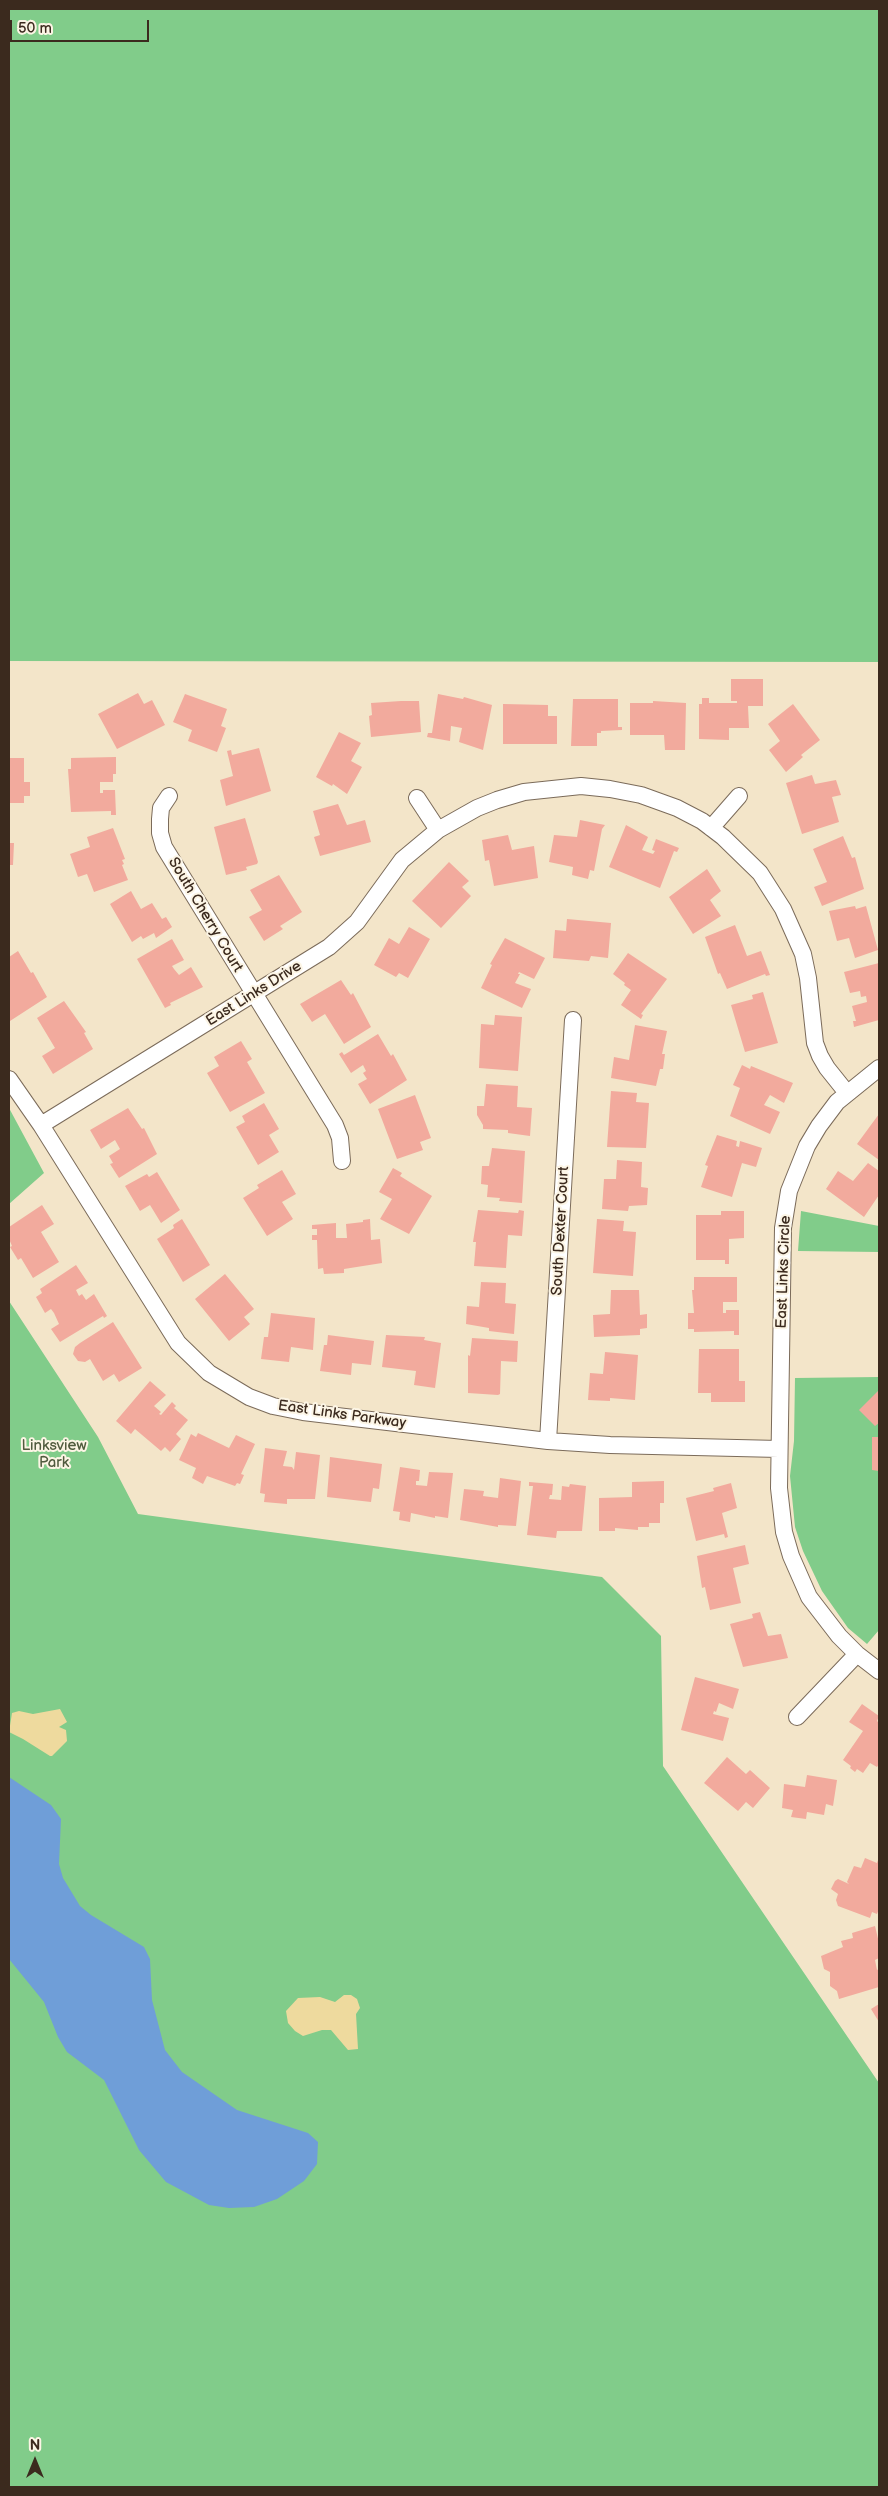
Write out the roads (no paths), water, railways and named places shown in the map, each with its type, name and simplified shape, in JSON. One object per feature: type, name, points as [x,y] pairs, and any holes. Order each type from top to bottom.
[{"type":"street","name":"East Links Drive","points":[[41,1125],[311,959],[345,935],[357,922],[402,860],[438,830],[477,808],[497,800],[531,791],[581,786],[641,795],[677,808],[711,828],[760,873],[784,909],[794,931],[808,978],[815,1043],[826,1068],[848,1093]]},
{"type":"street","name":"South Cherry Court","points":[[169,796],[161,808],[160,833],[164,846],[335,1125],[340,1138],[342,1161]]},
{"type":"street","points":[[711,828],[738,796]]},
{"type":"street","points":[[417,798],[438,830]]},
{"type":"street","name":"South Dexter Court","points":[[548,1441],[573,1020]]},
{"type":"street","name":"East Links Circle","points":[[879,1068],[837,1102],[807,1146],[790,1191],[784,1228],[780,1449],[781,1510],[791,1556],[809,1597],[822,1616],[856,1654],[879,1671]]},
{"type":"street","name":"East Links Parkway","points":[[9,1079],[41,1125],[178,1343],[198,1364],[227,1385],[273,1406],[303,1412],[548,1441],[602,1445],[780,1449]]},
{"type":"street","points":[[797,1717],[856,1654]]},
{"type":"water","points":[[9,1777],[51,1805],[61,1819],[59,1864],[63,1878],[80,1906],[91,1915],[144,1947],[150,1959],[152,2000],[165,2050],[182,2072],[237,2110],[308,2133],[318,2142],[317,2164],[304,2181],[277,2199],[254,2207],[229,2208],[209,2205],[166,2182],[139,2150],[104,2080],[67,2052],[58,2037],[44,2002],[9,1959]]},
{"type":"park label","name":"Linksview Park","points":[[54,1454]]}]
